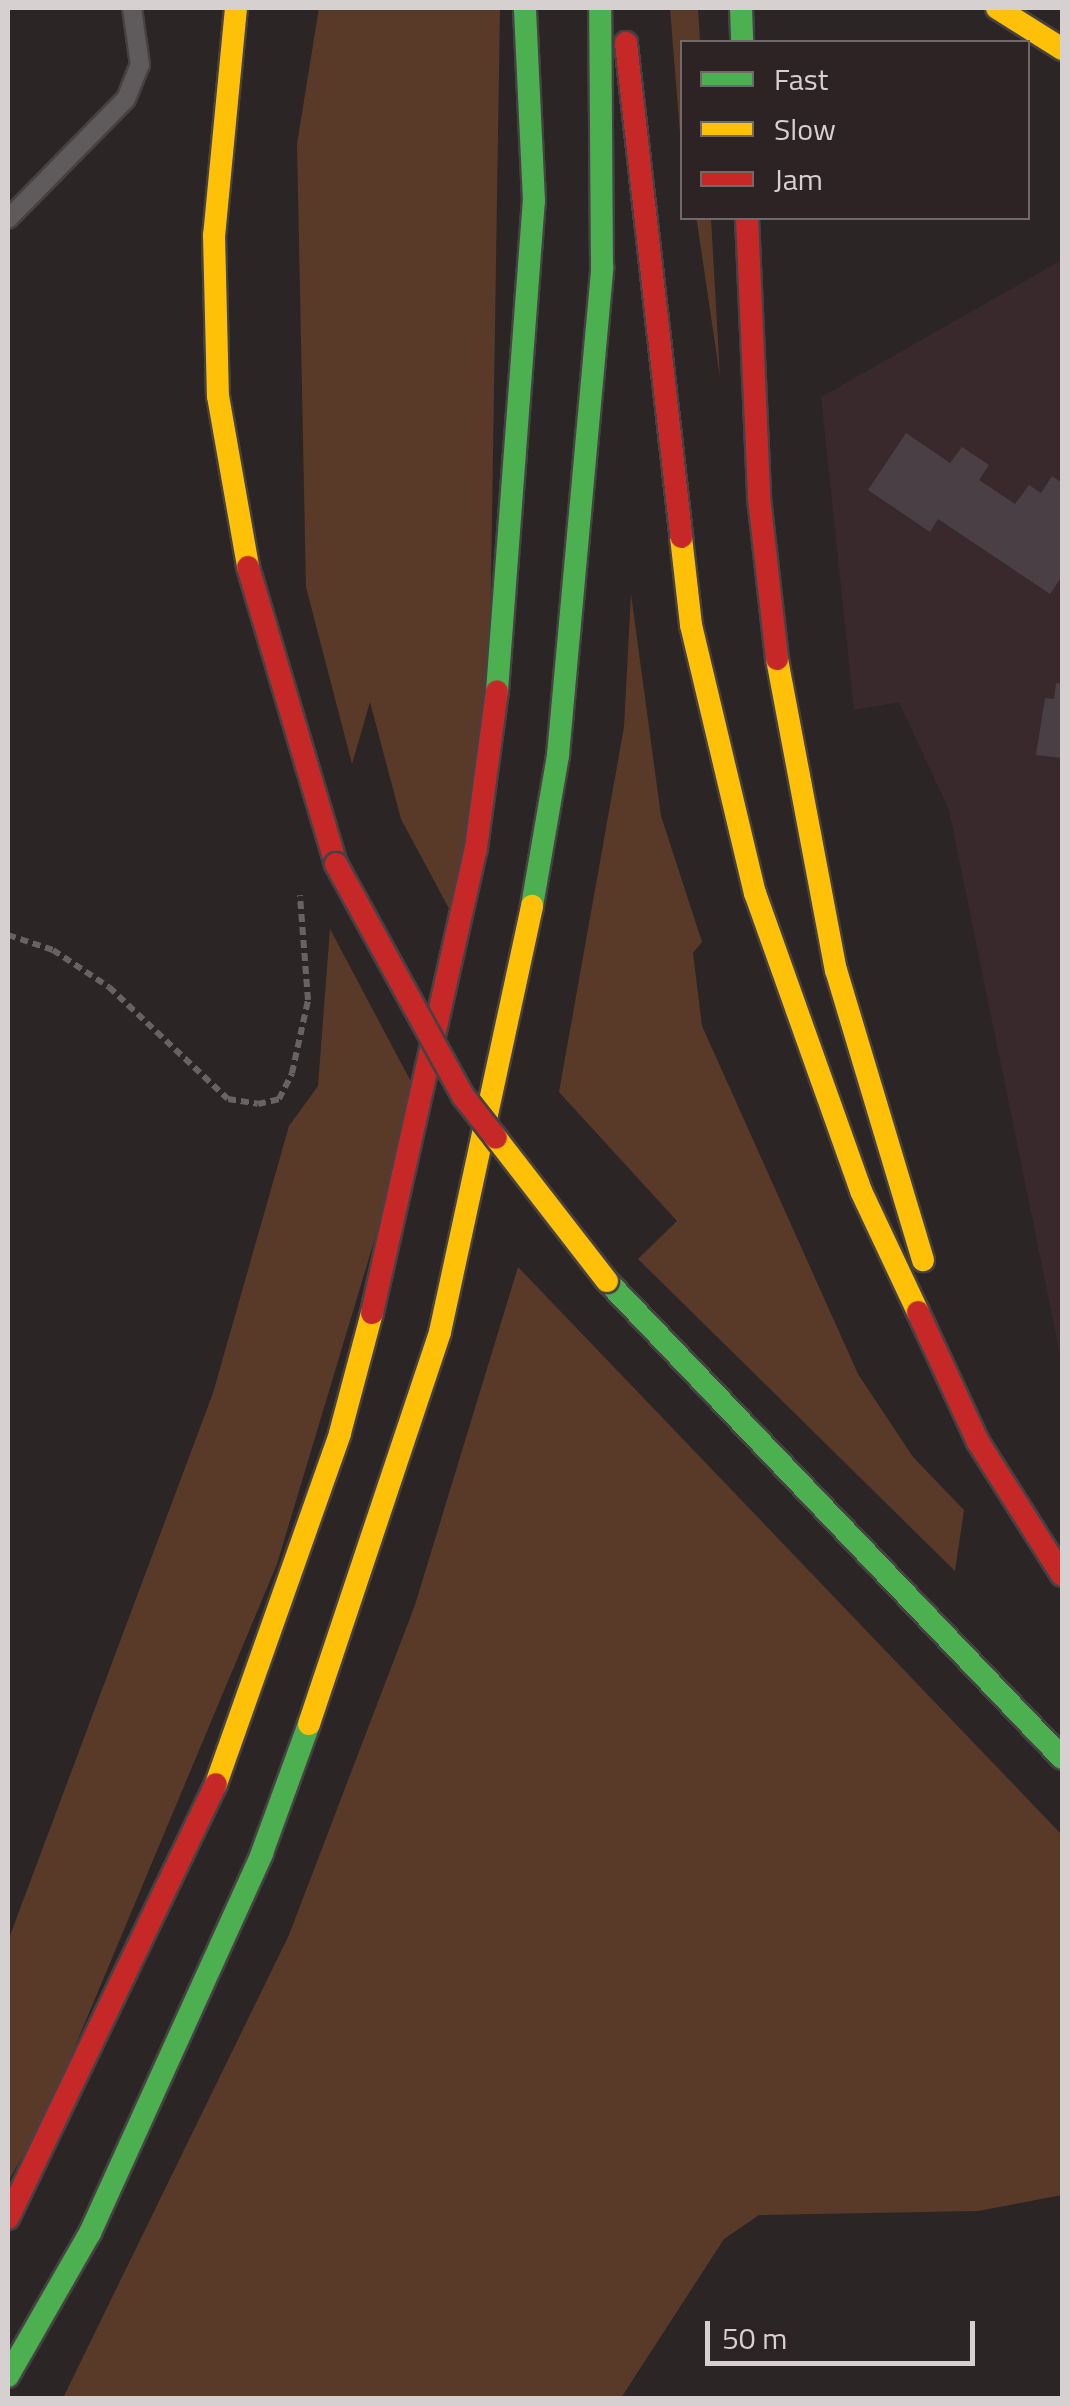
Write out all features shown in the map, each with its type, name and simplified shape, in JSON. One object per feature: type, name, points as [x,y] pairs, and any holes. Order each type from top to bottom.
[{"type":"main road","points":[[236,8],[214,235],[218,396],[257,621],[336,864],[463,1096],[608,1281],[1062,1758]]},
{"type":"main road","points":[[8,2218],[218,1780],[340,1433],[409,1176],[476,848],[497,692],[534,201],[525,8]]},
{"type":"main road","points":[[8,2376],[90,2234],[262,1853],[333,1669],[440,1332],[514,1021],[558,754],[602,268],[600,8]]},
{"type":"main road","points":[[614,8],[636,74],[691,626],[754,893],[861,1191],[978,1442],[1062,1575]]},
{"type":"main road","points":[[740,8],[742,40]]},
{"type":"main road","points":[[997,8],[1062,49]]},
{"type":"main road","points":[[747,220],[759,498],[779,677],[836,970],[978,1442]]},
{"type":"lane","points":[[8,219],[126,100],[140,65],[132,8]]},
{"type":"path","points":[[8,936],[54,950],[109,988],[228,1100],[258,1104],[279,1099],[292,1073],[308,1000],[300,877]]},
{"type":"shaded area","points":[[319,8],[500,8],[489,709],[453,916],[401,819],[370,702],[352,764],[306,587],[297,144]]},
{"type":"shaded area","points":[[670,8],[698,8],[700,40],[680,40],[680,134]]},
{"type":"shaded area","points":[[711,220],[720,377],[697,222]]},
{"type":"shaded area","points":[[1062,260],[1062,1364],[949,810],[899,702],[854,710],[821,397]]},
{"type":"shaded area","points":[[631,594],[661,816],[702,942],[693,953],[702,1026],[858,1374],[913,1457],[964,1510],[955,1571],[638,1259],[677,1221],[559,1092],[624,727]]},
{"type":"shaded area","points":[[330,929],[418,1095],[277,1564],[48,2111],[8,2182],[8,1941],[213,1393],[289,1126],[318,1086]]},
{"type":"shaded area","points":[[518,1267],[1062,1835],[1062,2195],[978,2211],[759,2215],[724,2239],[621,2398],[63,2398],[289,1935],[415,1605]]},
{"type":"building","points":[[906,433],[950,463],[962,447],[989,465],[979,480],[1015,504],[1029,485],[1041,493],[1052,476],[1062,483],[1062,576],[1050,594],[938,519],[930,532],[868,490]]},
{"type":"building","points":[[1056,683],[1062,684],[1062,758],[1036,755],[1045,698],[1054,699]]},
{"type":"traffic: fast","points":[[497,691],[534,201],[525,8]]},
{"type":"traffic: fast","points":[[532,906],[558,755],[602,268],[600,8]]},
{"type":"traffic: fast","points":[[741,8],[742,40]]},
{"type":"traffic: fast","points":[[607,1281],[1062,1758]]},
{"type":"traffic: fast","points":[[8,2376],[90,2233],[262,1853],[309,1724]]},
{"type":"traffic: slow","points":[[236,8],[214,235],[218,396],[248,567]]},
{"type":"traffic: slow","points":[[997,8],[1062,49]]},
{"type":"traffic: slow","points":[[681,537],[691,625],[755,893],[861,1191],[918,1312]]},
{"type":"traffic: slow","points":[[777,659],[836,970],[923,1260]]},
{"type":"traffic: slow","points":[[309,1724],[440,1332],[532,906]]},
{"type":"traffic: slow","points":[[496,1138],[607,1281]]},
{"type":"traffic: slow","points":[[216,1784],[340,1433],[372,1313]]},
{"type":"traffic: jam","points":[[626,43],[681,537]]},
{"type":"traffic: jam","points":[[747,220],[759,498],[777,659]]},
{"type":"traffic: jam","points":[[248,567],[336,864]]},
{"type":"traffic: jam","points":[[372,1313],[476,848],[497,691]]},
{"type":"traffic: jam","points":[[336,864],[463,1096],[496,1138]]},
{"type":"traffic: jam","points":[[918,1312],[978,1442],[1062,1575]]},
{"type":"traffic: jam","points":[[8,2218],[216,1784]]}]
